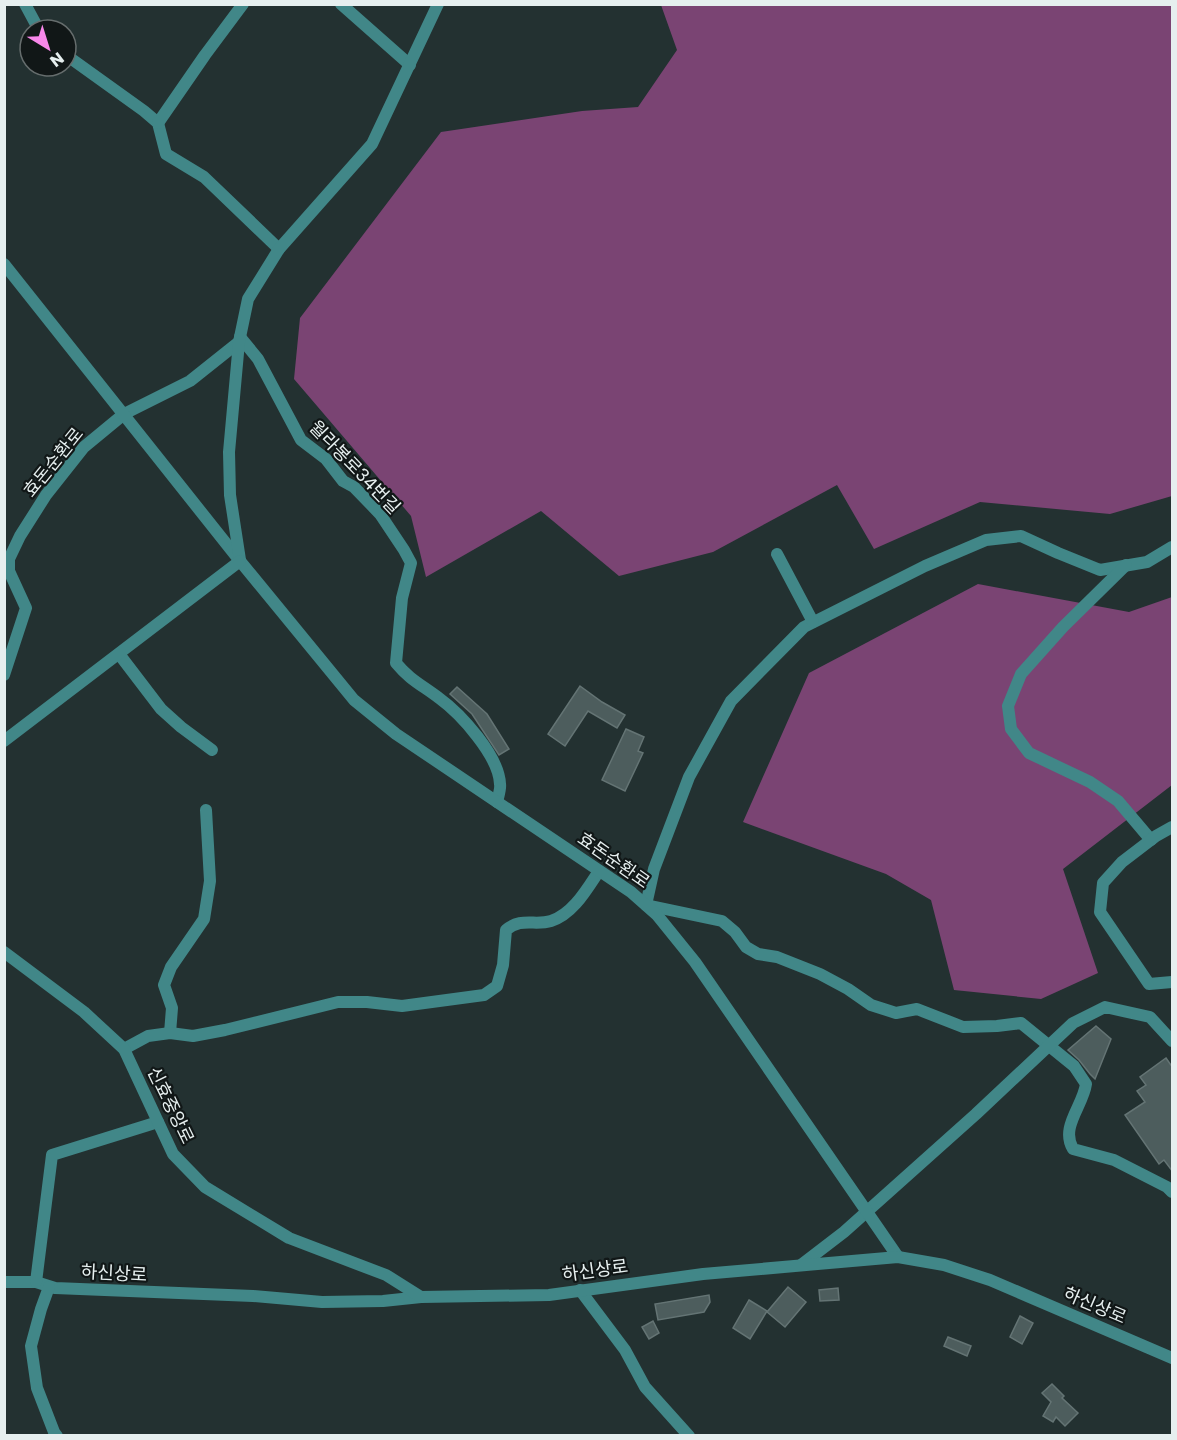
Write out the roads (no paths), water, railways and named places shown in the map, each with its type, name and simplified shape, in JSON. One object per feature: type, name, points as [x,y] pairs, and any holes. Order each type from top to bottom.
[{"type":"street","points":[[25,4],[33,18]]},
{"type":"street","points":[[158,123],[243,4]]},
{"type":"street","points":[[341,4],[410,65]]},
{"type":"street","points":[[4,741],[240,561],[230,495],[229,452],[239,339],[248,299],[279,249],[372,144],[438,4]]},
{"type":"street","points":[[78,64],[158,123],[166,154],[204,177],[279,249]]},
{"type":"street","name":"효돈순환로","points":[[4,264],[240,561],[354,700],[396,734],[631,892],[657,915],[695,962],[898,1257]]},
{"type":"street","points":[[124,414],[190,381],[239,339]]},
{"type":"street","name":"월라봉로34번길","points":[[239,339],[258,359],[301,440],[326,459],[343,481],[354,487],[380,514],[404,550],[411,563],[402,598],[396,663],[406,676],[441,699],[472,728],[495,764],[500,784],[497,802]]},
{"type":"street","name":"효돈순환로","points":[[4,675],[26,608],[9,571],[9,559],[20,536],[46,495],[84,447],[124,414]]},
{"type":"street","points":[[1173,547],[1146,562],[1100,570],[1021,536],[986,540],[925,566],[804,627],[731,701],[689,777],[654,869],[646,905],[722,921],[746,946],[758,954],[777,957],[820,974],[848,988],[872,1005],[896,1013],[917,1009],[963,1027],[1021,1023],[1074,1066],[1086,1084],[1084,1095],[1071,1121],[1068,1137],[1073,1149],[1114,1160],[1173,1192]]},
{"type":"street","points":[[777,554],[813,622]]},
{"type":"street","points":[[1127,565],[1063,627],[1021,674],[1008,706],[1011,729],[1029,753],[1090,782],[1118,801],[1150,840]]},
{"type":"street","points":[[119,654],[161,709],[181,728],[212,750]]},
{"type":"street","points":[[170,1033],[172,1008],[164,985],[171,967],[204,919],[210,881],[206,810]]},
{"type":"street","points":[[1173,827],[1150,840],[1122,862],[1103,883],[1100,912],[1149,984],[1173,982]]},
{"type":"street","points":[[124,1049],[148,1036],[170,1033],[193,1036],[338,1002],[367,1002],[402,1006],[484,995],[497,986],[503,965],[506,930],[513,924],[549,922],[563,915],[580,898],[599,871]]},
{"type":"street","name":"신효중앙로","points":[[4,951],[84,1012],[124,1049],[173,1154],[205,1187],[289,1238],[386,1275],[421,1297]]},
{"type":"street","points":[[801,1265],[866,1212],[1073,1023],[1105,1007],[1150,1017],[1173,1041]]},
{"type":"street","points":[[36,1282],[52,1155],[158,1122]]},
{"type":"street","name":"하신상로","points":[[4,1282],[36,1282],[55,1288],[253,1296],[322,1302],[383,1301],[421,1297],[549,1295],[703,1274],[898,1257],[944,1265],[990,1280],[1173,1358]]},
{"type":"street","points":[[49,1287],[31,1346],[38,1388],[57,1436]]},
{"type":"street","points":[[580,1290],[625,1350],[645,1387],[689,1436]]}]
